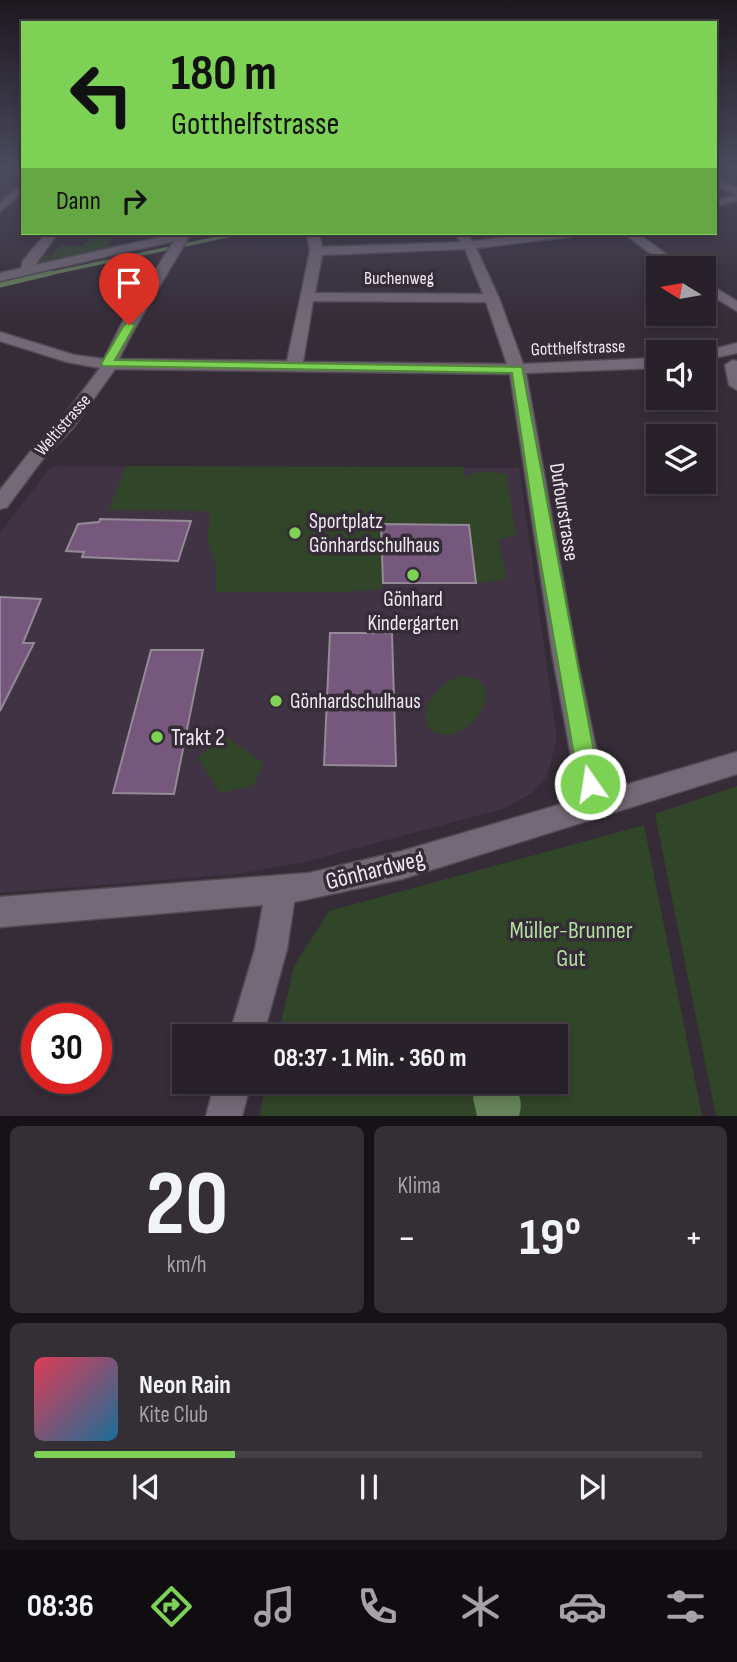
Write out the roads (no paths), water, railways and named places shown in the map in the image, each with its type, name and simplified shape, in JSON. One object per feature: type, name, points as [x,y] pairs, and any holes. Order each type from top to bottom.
[{"type":"street","points":[[29,271],[28,262],[50,235]]},
{"type":"street","points":[[294,366],[316,251],[313,235]]},
{"type":"street","points":[[316,251],[534,235]]},
{"type":"street","points":[[631,235],[662,256]]},
{"type":"street","points":[[0,277],[184,238]]},
{"type":"street","name":"Weltistrasse","points":[[0,503],[103,377],[107,364],[146,294],[155,285],[184,238]]},
{"type":"street","name":"Dufourstrasse","points":[[465,239],[492,298],[517,369],[565,658],[595,807]]},
{"type":"street","points":[[716,293],[737,307]]},
{"type":"street","name":"Buchenweg","points":[[306,297],[492,298]]},
{"type":"street","name":"Gotthelfstrasse","points":[[0,336],[72,359],[107,364],[517,369],[646,364]]},
{"type":"street","points":[[716,353],[737,348]]},
{"type":"street","points":[[716,357],[735,365],[737,385]]},
{"type":"street","name":"Gönhardweg","points":[[0,912],[309,887],[402,865],[737,763]]},
{"type":"street","points":[[249,1024],[271,949],[281,891]]},
{"type":"street","points":[[224,1116],[230,1094]]},
{"type":"waterway","points":[[43,275],[232,235]]},
{"type":"waterway","points":[[0,285],[51,273]]},
{"type":"place","name":"Sportplatz Gönhardschulhaus","points":[[295,533]]},
{"type":"place","name":"Gönhard Kindergarten","points":[[413,575]]},
{"type":"place","name":"Gönhardschulhaus","points":[[276,701]]},
{"type":"place","name":"Trakt 2","points":[[157,737]]},
{"type":"park label","name":"Müller-Brunner Gut","points":[[571,944]]}]
